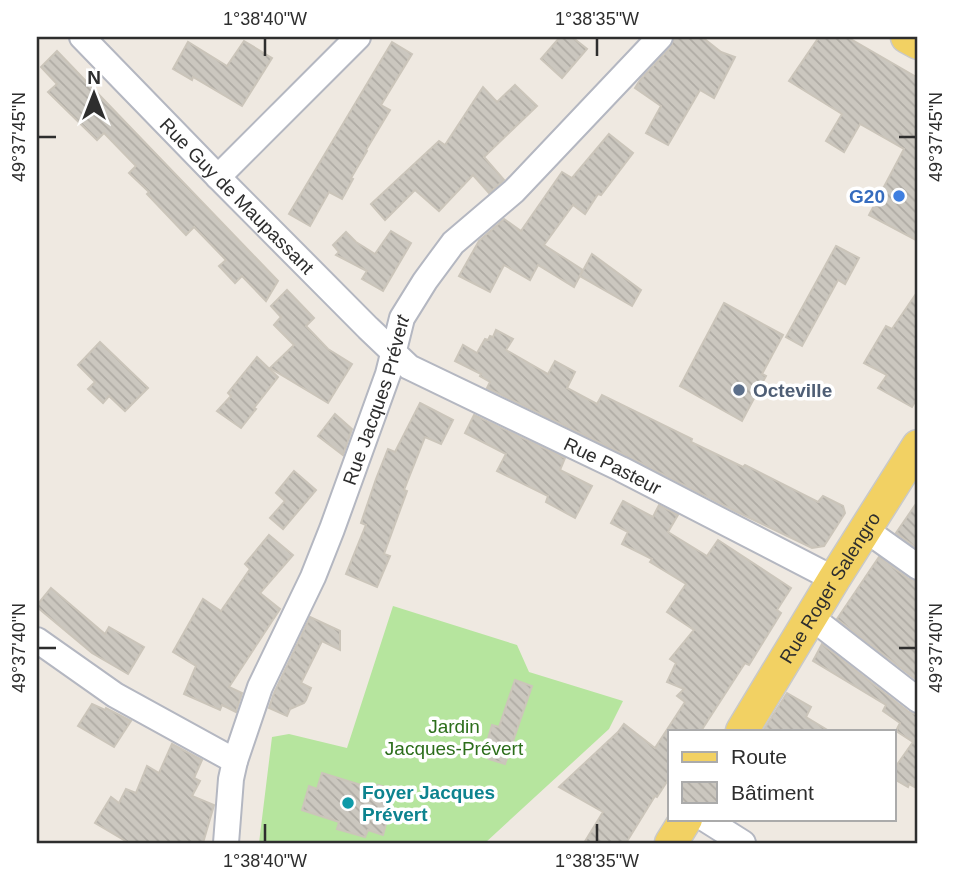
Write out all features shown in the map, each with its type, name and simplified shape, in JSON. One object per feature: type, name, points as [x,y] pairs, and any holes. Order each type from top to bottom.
[{"type":"main road","points":[[907,37],[918,43]]},
{"type":"main road","name":"Rue Roger Salengro","points":[[743,730],[918,446]]},
{"type":"main road","points":[[671,843],[685,820]]},
{"type":"street","name":"Rue Guy de Maupassant","points":[[82,37],[394,352]]},
{"type":"street","points":[[218,177],[358,37]]},
{"type":"street","name":"Rue Jacques Prévert","points":[[226,843],[235,761],[260,687],[313,577],[327,541],[388,374],[402,318],[453,243],[514,191],[660,37]]},
{"type":"street","name":"Rue Pasteur","points":[[394,352],[409,367],[621,469],[834,579]]},
{"type":"street","points":[[866,530],[918,568]]},
{"type":"street","points":[[811,617],[918,700]]},
{"type":"street","points":[[37,640],[115,695],[235,761]]},
{"type":"street","points":[[707,820],[743,843]]},
{"type":"green space","name":"Jardin Jacques-Prévert","points":[[393,606],[517,645],[529,672],[623,701],[609,729],[485,843],[259,843],[272,737],[289,734],[347,748]]},
{"type":"building","points":[[560,37],[572,37],[587,49],[562,78],[541,59]]},
{"type":"building","points":[[674,37],[702,37],[721,52],[735,57],[714,98],[700,90],[668,145],[646,133],[661,106],[635,88],[671,47]]},
{"type":"building","points":[[819,37],[847,37],[918,78],[918,241],[869,215],[904,149],[860,124],[844,152],[826,141],[842,114],[789,81]]},
{"type":"building","points":[[244,41],[272,58],[242,106],[193,77],[192,80],[173,69],[188,42],[227,66]]},
{"type":"building","points":[[392,42],[412,54],[381,105],[390,110],[366,150],[342,199],[329,192],[310,226],[289,214]]},
{"type":"building","points":[[57,51],[278,281],[266,301],[242,276],[235,283],[219,266],[226,260],[194,227],[186,235],[129,173],[136,166],[104,133],[97,140],[48,92],[57,84],[41,67]]},
{"type":"building","points":[[515,85],[537,106],[484,157],[504,180],[489,193],[473,175],[439,211],[415,190],[385,220],[371,204],[439,141],[445,145],[483,87],[497,102]]},
{"type":"building","points":[[609,134],[633,153],[601,195],[598,194],[585,214],[573,205],[544,245],[583,270],[574,287],[538,265],[530,280],[504,265],[490,292],[459,276],[479,241],[504,219],[521,231],[562,172],[572,178]]},
{"type":"building","points":[[391,231],[411,243],[383,291],[362,279],[367,271],[336,255],[339,252],[333,245],[346,232],[375,254]]},
{"type":"building","points":[[836,246],[859,258],[845,284],[838,280],[802,346],[786,337]]},
{"type":"building","points":[[592,254],[641,290],[632,306],[580,276]]},
{"type":"building","points":[[287,290],[314,318],[306,326],[328,349],[352,364],[328,403],[270,368],[294,345],[274,325],[281,317],[271,306]]},
{"type":"building","points":[[918,291],[918,396],[912,407],[878,388],[887,375],[864,363],[886,326],[892,329]]},
{"type":"building","points":[[724,303],[783,335],[762,374],[766,376],[742,421],[680,386]]},
{"type":"building","points":[[496,330],[513,339],[506,350],[548,374],[555,361],[575,372],[567,388],[597,404],[602,395],[692,439],[691,442],[743,467],[745,465],[818,502],[823,496],[843,506],[845,513],[824,546],[812,548],[487,388],[490,382],[480,376],[481,374],[455,361],[463,345],[477,353],[485,339],[493,337]]},
{"type":"building","points":[[100,342],[148,388],[125,411],[109,396],[103,403],[88,389],[95,382],[78,365]]},
{"type":"building","points":[[257,357],[278,377],[241,428],[217,411],[231,396],[228,393]]},
{"type":"building","points":[[420,403],[453,420],[441,444],[425,437],[404,490],[407,491],[384,554],[390,556],[377,587],[346,574],[366,525],[361,523],[388,449],[395,452]]},
{"type":"building","points":[[335,414],[352,429],[343,455],[318,436]]},
{"type":"building","points":[[474,415],[565,458],[560,470],[592,486],[575,518],[546,502],[548,496],[497,471],[506,454],[465,433]]},
{"type":"building","points":[[294,471],[316,490],[283,529],[270,518],[285,501],[276,493]]},
{"type":"building","points":[[623,501],[653,517],[659,505],[678,515],[668,532],[707,556],[718,540],[791,588],[777,610],[781,613],[749,665],[745,663],[702,730],[668,730],[668,780],[626,843],[584,843],[603,812],[559,787],[624,724],[655,748],[685,702],[677,696],[684,689],[667,682],[676,663],[670,659],[694,630],[667,612],[686,584],[650,562],[652,559],[622,544],[628,532],[611,523]]},
{"type":"building","points":[[918,501],[918,549],[896,533]]},
{"type":"building","points":[[269,535],[293,555],[260,593],[280,609],[229,687],[242,693],[236,712],[222,705],[220,710],[184,694],[196,666],[173,652],[203,599],[221,611],[250,569],[245,564]]},
{"type":"building","points":[[879,557],[909,579],[918,582],[918,681],[837,619]]},
{"type":"building","points":[[51,588],[105,634],[109,627],[144,647],[128,674],[92,653],[37,607]]},
{"type":"building","points":[[310,617],[340,631],[340,650],[322,641],[301,683],[311,688],[306,700],[290,709],[287,716],[269,708]]},
{"type":"building","points":[[822,644],[909,712],[918,715],[918,789],[895,780],[895,768],[913,742],[896,731],[900,723],[883,711],[886,705],[813,661]]},
{"type":"building","points":[[515,680],[532,686],[505,764],[489,759],[493,744],[487,742],[492,725],[499,727]]},
{"type":"building","points":[[787,693],[811,707],[806,717],[827,730],[764,730]]},
{"type":"building","points":[[92,704],[131,721],[114,747],[78,726]]},
{"type":"building","points":[[172,744],[202,760],[194,778],[200,781],[192,796],[214,805],[203,843],[129,843],[95,823],[111,797],[119,803],[126,789],[136,793],[147,766],[159,773]]},
{"type":"building","name":"Foyer Jacques Prévert","points":[[322,773],[377,790],[378,785],[395,790],[383,835],[368,830],[365,837],[337,829],[339,822],[302,810],[309,786],[317,789]]},
{"type":"place","name":"G20","points":[[899,196]]},
{"type":"place","name":"Octeville","points":[[739,390]]},
{"type":"place","name":"Foyer Jacques Prévert","points":[[348,803]]}]
